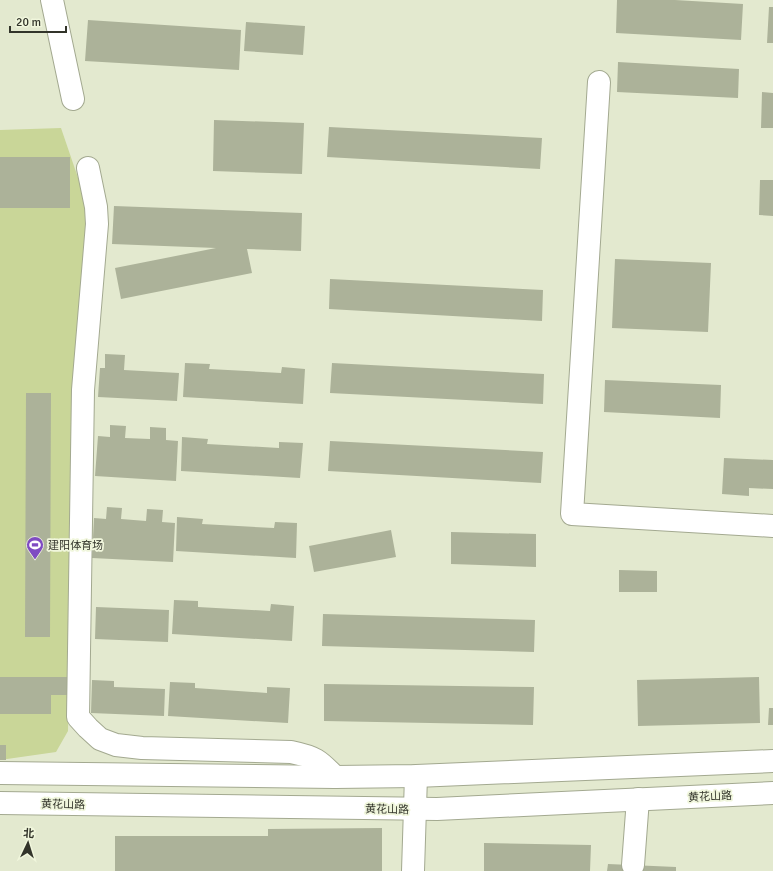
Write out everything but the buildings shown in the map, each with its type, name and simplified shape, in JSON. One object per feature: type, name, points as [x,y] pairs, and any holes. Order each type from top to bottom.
[{"type":"main road","points":[[52,0],[73,99]]},
{"type":"main road","points":[[599,82],[572,514],[773,526]]},
{"type":"main road","points":[[88,168],[96,207],[97,224],[83,404],[78,717],[100,739],[116,745],[142,748],[291,752],[309,756],[321,762],[335,777]]},
{"type":"main road","points":[[0,773],[335,777],[416,776],[773,761]]},
{"type":"main road","points":[[413,871],[416,776]]},
{"type":"main road","name":"黄花山路","points":[[0,803],[437,810],[773,793]]},
{"type":"main road","points":[[633,865],[638,800]]},
{"type":"green space","name":"建阳体育场","points":[[61,128],[89,210],[73,388],[68,731],[56,752],[0,760],[0,130]]},
{"type":"place","name":"建阳体育场","points":[[35,560]]}]
